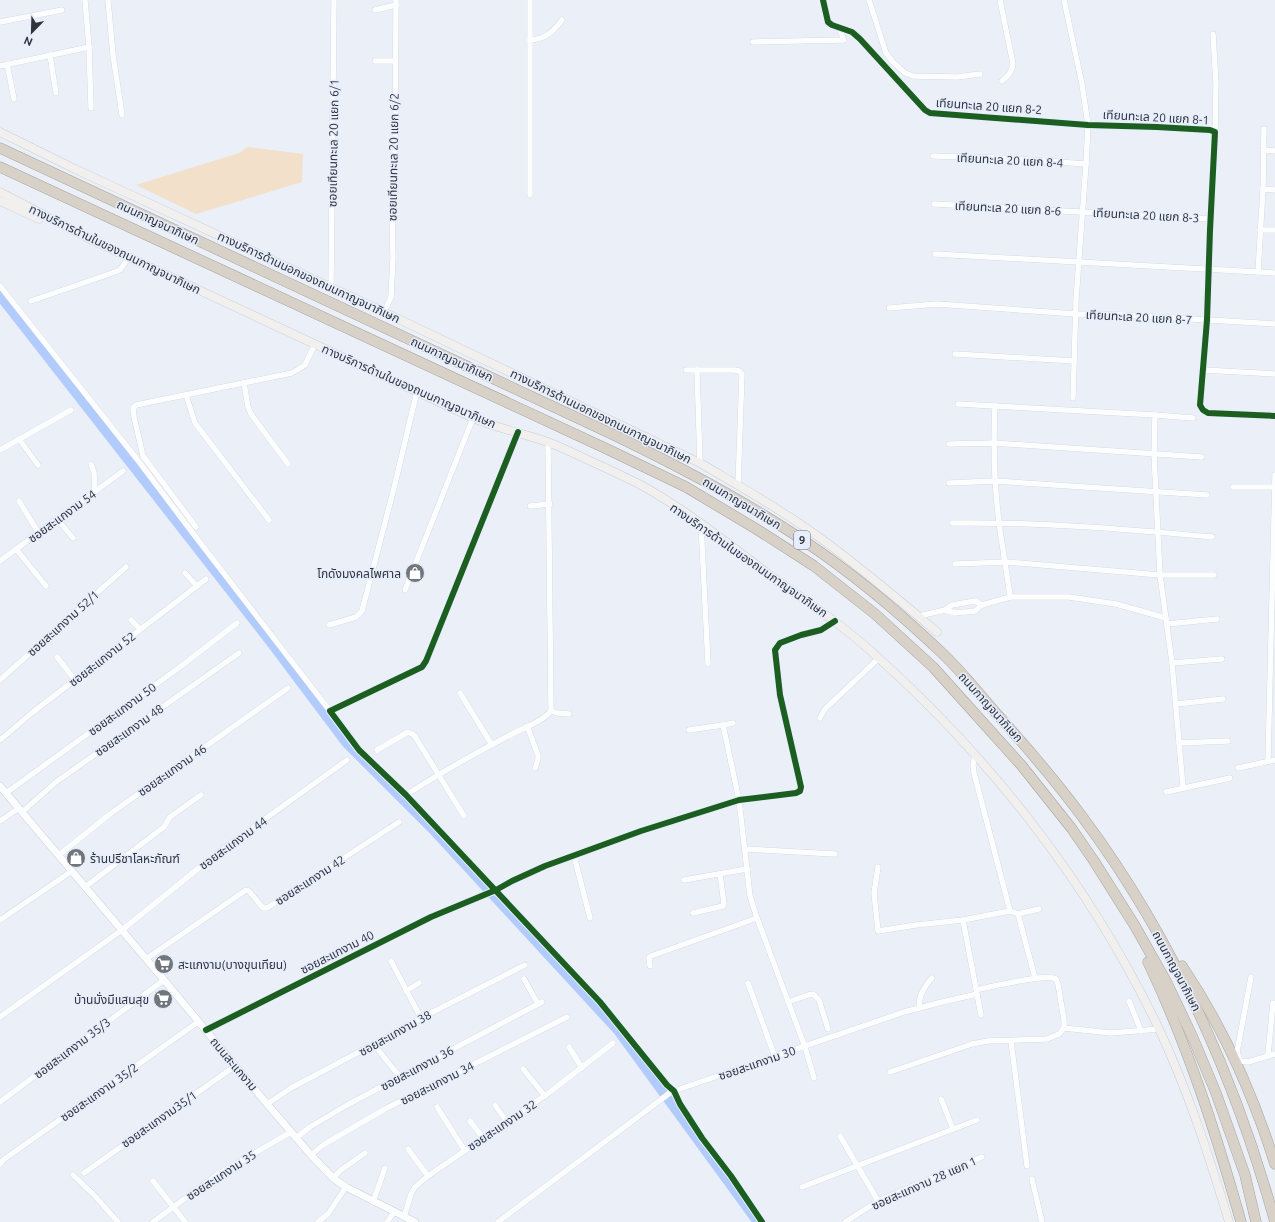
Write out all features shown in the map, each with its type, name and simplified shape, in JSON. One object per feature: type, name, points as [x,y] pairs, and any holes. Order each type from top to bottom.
[{"type":"highway","name":"ถนนกาญจนาภิเษก","points":[[0,148],[614,434],[692,473],[766,516],[823,554],[883,601],[943,654],[1004,722],[1053,778],[1106,850],[1148,917],[1186,986],[1221,1062],[1252,1144],[1275,1222]]},
{"type":"highway","name":"ถนนกาญจนาภิเษก","points":[[0,167],[686,487],[758,530],[814,566],[869,609],[933,667],[1022,766],[1072,829],[1116,895],[1163,976],[1203,1062],[1216,1093],[1245,1175],[1256,1222]]},
{"type":"highway","points":[[1116,895],[1153,972],[1188,1055],[1212,1124],[1241,1222]]},
{"type":"highway","points":[[1148,917],[1201,996],[1227,1042],[1258,1114],[1275,1164]]},
{"type":"main road","name":"ทางบริการด้านนอกของถนนกาญจนาภิเษก","points":[[0,132],[81,172],[331,286],[700,463],[738,485],[816,535],[874,579],[937,632]]},
{"type":"main road","points":[[0,186],[94,241]]},
{"type":"main road","name":"ทางบริการด้านในของถนนกาญจนาภิเษก","points":[[0,192],[94,241],[491,426],[518,432],[548,442],[640,484],[701,524],[835,621],[879,658],[940,717],[1003,786],[1059,859],[1121,956],[1159,1029],[1184,1088],[1207,1149],[1229,1222]]},
{"type":"main road","points":[[0,201],[94,241]]},
{"type":"street","points":[[84,0],[89,47],[91,108]]},
{"type":"street","points":[[108,0],[113,55],[122,115]]},
{"type":"street","name":"ซอยเทียนทะเล 20 แยก 6/1","points":[[331,286],[334,0]]},
{"type":"street","points":[[530,0],[530,195]]},
{"type":"street","name":"เทียนทะเล 20 แยก 8-2","points":[[823,0],[828,22],[839,28],[852,32],[860,39],[925,110],[930,113],[1088,125]]},
{"type":"street","points":[[868,0],[886,53],[905,73],[913,76],[957,78],[980,74]]},
{"type":"street","points":[[1000,0],[1013,64],[1009,75],[1002,81]]},
{"type":"street","points":[[1064,0],[1082,84],[1088,125],[1076,314],[1073,398]]},
{"type":"street","points":[[375,10],[396,3]]},
{"type":"street","name":"ซอยเทียนทะเล 20 แยก 6/2","points":[[384,312],[391,297],[393,258],[392,212],[395,154],[394,62],[396,3]]},
{"type":"street","points":[[0,22],[62,10]]},
{"type":"street","points":[[530,40],[540,39],[547,36],[562,20]]},
{"type":"street","points":[[753,42],[844,40],[839,28]]},
{"type":"street","points":[[1213,34],[1216,84],[1215,132]]},
{"type":"street","points":[[0,66],[89,47]]},
{"type":"street","points":[[50,55],[56,93]]},
{"type":"street","points":[[375,61],[394,62]]},
{"type":"street","points":[[7,64],[14,99]]},
{"type":"street","name":"เทียนทะเล 20 แยก 8-1","points":[[1088,125],[1157,127],[1210,130],[1215,132],[1216,140],[1210,219],[1207,320],[1200,405],[1203,410],[1208,412],[1275,416]]},
{"type":"street","points":[[1258,272],[1263,189],[1264,129]]},
{"type":"street","points":[[1263,150],[1275,151]]},
{"type":"street","name":"เทียนทะเล 20 แยก 8-4","points":[[933,156],[1000,158],[1086,164]]},
{"type":"street","points":[[1263,189],[1275,190]]},
{"type":"street","name":"เทียนทะเล 20 แยก 8-6","points":[[934,204],[1082,212]]},
{"type":"street","name":"เทียนทะเล 20 แยก 8-3","points":[[1082,212],[1210,219]]},
{"type":"street","points":[[1260,230],[1275,230]]},
{"type":"street","points":[[935,254],[1208,268],[1275,273]]},
{"type":"street","points":[[30,302],[120,270],[129,257]]},
{"type":"street","points":[[0,286],[140,463],[359,750],[406,795],[600,1002],[672,1092],[762,1222]]},
{"type":"street","name":"เทียนทะเล 20 แยก 8-7","points":[[889,308],[937,304],[1076,314],[1275,324]]},
{"type":"street","points":[[196,527],[145,460],[133,408],[136,405],[292,373],[305,365],[315,344]]},
{"type":"street","points":[[955,354],[1074,361]]},
{"type":"street","points":[[686,370],[735,370],[742,374],[738,485]]},
{"type":"street","points":[[697,370],[700,463]]},
{"type":"street","points":[[1203,370],[1275,374]]},
{"type":"street","points":[[244,383],[248,408],[251,414],[288,464]]},
{"type":"street","points":[[330,626],[356,617],[362,611],[418,392]]},
{"type":"street","points":[[186,395],[195,423],[268,520]]},
{"type":"street","points":[[958,404],[1193,418]]},
{"type":"street","points":[[995,406],[993,443],[995,481],[999,522],[1010,597]]},
{"type":"street","points":[[0,450],[71,410]]},
{"type":"street","points":[[1155,415],[1155,492],[1160,574],[1172,663],[1183,787]]},
{"type":"street","points":[[405,590],[474,418]]},
{"type":"street","points":[[330,711],[422,667],[518,432]]},
{"type":"street","points":[[19,439],[38,466]]},
{"type":"street","points":[[406,795],[437,775],[544,718],[551,711],[550,504],[548,442]]},
{"type":"street","points":[[949,444],[993,443],[1202,457]]},
{"type":"street","points":[[91,464],[94,472],[95,492]]},
{"type":"street","name":"ซอยสะแกงาม 54","points":[[0,560],[123,471]]},
{"type":"street","points":[[1268,761],[1275,475]]},
{"type":"street","points":[[950,482],[995,481],[1207,495]]},
{"type":"street","points":[[1233,486],[1275,487]]},
{"type":"street","points":[[19,501],[38,532]]},
{"type":"street","points":[[530,506],[550,504]]},
{"type":"street","points":[[57,519],[72,538]]},
{"type":"street","points":[[952,523],[999,522],[1212,537]]},
{"type":"street","points":[[701,524],[708,664]]},
{"type":"street","points":[[16,549],[46,586]]},
{"type":"street","points":[[955,564],[1006,562],[1160,574],[1214,575]]},
{"type":"street","name":"ซอยสะแกงาม 52/1","points":[[0,680],[126,566]]},
{"type":"street","points":[[185,573],[197,586]]},
{"type":"street","name":"ซอยสะแกงาม 52","points":[[0,740],[32,712],[206,579]]},
{"type":"street","points":[[945,610],[955,613],[964,612],[1010,597],[1069,597],[1104,602],[1166,621],[1217,619]]},
{"type":"street","points":[[919,616],[945,610],[952,605],[975,601],[982,605]]},
{"type":"street","points":[[131,620],[140,629]]},
{"type":"street","name":"ซอยสะแกงาม 40","points":[[206,1030],[431,917],[496,890],[525,875],[641,832],[739,800],[796,793],[801,787],[791,742],[784,719],[775,650],[780,643],[821,630],[835,621]]},
{"type":"street","name":"ซอยสะแกงาม 50","points":[[6,793],[180,667],[237,623]]},
{"type":"street","name":"ซอยสะแกงาม 48","points":[[0,821],[20,810],[56,782],[239,653]]},
{"type":"street","points":[[57,657],[75,680]]},
{"type":"street","points":[[820,718],[826,709],[879,658]]},
{"type":"street","points":[[1172,663],[1222,659]]},
{"type":"street","name":"ซอยสะแกงาม 46","points":[[59,855],[110,814],[288,688]]},
{"type":"street","points":[[460,693],[492,745]]},
{"type":"street","points":[[1176,704],[1224,700]]},
{"type":"street","points":[[551,711],[557,714],[569,714]]},
{"type":"street","points":[[689,730],[733,723]]},
{"type":"street","points":[[723,725],[739,800],[750,896],[805,1047],[814,1078]]},
{"type":"street","points":[[527,726],[538,755],[536,768]]},
{"type":"street","points":[[377,750],[408,732],[411,732],[464,816]]},
{"type":"street","points":[[1179,743],[1228,741]]},
{"type":"street","points":[[975,755],[973,765],[974,773],[1010,911]]},
{"type":"street","name":"ซอยสะแกงาม 44","points":[[0,1017],[122,930],[215,854],[347,760]]},
{"type":"street","points":[[1238,768],[1275,760]]},
{"type":"street","points":[[1166,792],[1183,787],[1230,778]]},
{"type":"street","name":"ถนนสะแกงาม","points":[[0,786],[311,1155],[346,1188],[415,1222]]},
{"type":"street","points":[[85,887],[164,828],[170,818],[201,796]]},
{"type":"street","name":"ซอยสะแกงาม 42","points":[[146,959],[246,890],[249,891],[263,908],[267,908],[398,822]]},
{"type":"street","points":[[745,849],[835,854]]},
{"type":"street","points":[[574,856],[590,918]]},
{"type":"street","points":[[878,868],[874,893],[878,931],[963,920],[1010,911],[1018,914],[1039,909]]},
{"type":"street","points":[[684,880],[747,869]]},
{"type":"street","points":[[0,920],[72,871]]},
{"type":"street","points":[[693,913],[723,906],[720,874]]},
{"type":"street","points":[[1018,914],[1035,978]]},
{"type":"street","points":[[650,966],[649,958],[651,956],[757,918]]},
{"type":"street","points":[[963,920],[981,1015]]},
{"type":"street","points":[[391,961],[421,1018]]},
{"type":"street","name":"ซอยสะแกงาม 38","points":[[267,1104],[291,1088],[421,1018],[525,965]]},
{"type":"street","name":"ซอยสะแกงาม 30","points":[[498,1222],[672,1092],[919,1008],[976,992],[1035,978],[1053,976],[1056,979],[1064,1020],[1064,1028]]},
{"type":"street","points":[[919,1008],[922,992],[932,978]]},
{"type":"street","points":[[1251,978],[1237,1052],[1238,1057],[1240,1061],[1248,1062],[1275,1054]]},
{"type":"street","name":"ซอยสะแกงาม 36","points":[[296,1138],[310,1127],[347,1105],[540,1003],[524,979]]},
{"type":"street","name":"ซอยสะแกงาม 35/3","points":[[0,1102],[164,980]]},
{"type":"street","points":[[406,991],[419,983]]},
{"type":"street","points":[[748,983],[775,1057]]},
{"type":"street","points":[[788,1002],[813,994],[818,1000],[828,1029]]},
{"type":"street","points":[[1129,1001],[1141,1031]]},
{"type":"street","points":[[1268,1055],[1273,1002]]},
{"type":"street","name":"ซอยสะแกงาม 34","points":[[311,1155],[323,1144],[385,1109],[567,1017]]},
{"type":"street","name":"ซอยสะแกงาม 35/2","points":[[0,1164],[2,1160],[198,1022]]},
{"type":"street","points":[[890,1072],[972,1044],[988,1041],[1047,1039],[1059,1034],[1064,1028],[1111,1033],[1159,1029]]},
{"type":"street","points":[[1012,1041],[1026,1166]]},
{"type":"street","name":"ซอยสะแกงาม 32","points":[[404,1217],[411,1194],[415,1187],[428,1176],[545,1096],[613,1043]]},
{"type":"street","points":[[569,1047],[582,1068]]},
{"type":"street","points":[[379,1051],[400,1077]]},
{"type":"street","name":"ซอยสะแกงาม35/1","points":[[84,1173],[235,1066]]},
{"type":"street","points":[[523,1069],[545,1096]]},
{"type":"street","points":[[941,1099],[953,1129]]},
{"type":"street","points":[[494,1105],[507,1122]]},
{"type":"street","points":[[437,1107],[465,1151]]},
{"type":"street","points":[[802,1187],[977,1120]]},
{"type":"street","points":[[470,1121],[483,1138]]},
{"type":"street","name":"ซอยสะแกงาม 35","points":[[153,1222],[217,1175],[291,1132]]},
{"type":"street","points":[[840,1136],[878,1201]]},
{"type":"street","points":[[408,1149],[428,1176]]},
{"type":"street","points":[[334,1178],[344,1168],[365,1154]]},
{"type":"street","name":"ซอยสะแกงาม 28 แยก 1","points":[[845,1222],[878,1201],[982,1157]]},
{"type":"street","points":[[373,1202],[385,1168]]},
{"type":"street","points":[[73,1175],[94,1195],[118,1222]]},
{"type":"street","points":[[1032,1179],[1042,1222]]},
{"type":"street","points":[[153,1181],[185,1222]]},
{"type":"street","points":[[318,1222],[328,1214],[346,1188]]},
{"type":"street","points":[[387,1222],[394,1212]]},
{"type":"shaded area","points":[[248,147],[303,154],[302,182],[196,214],[136,185],[239,153]]},
{"type":"waterway","points":[[0,294],[272,642],[347,742],[433,828],[619,1030],[759,1222]]},
{"type":"cycle path","points":[[823,0],[828,22],[832,25],[852,32],[860,39],[925,110],[930,113],[1088,125],[1210,130],[1215,132],[1207,320],[1200,405],[1203,410],[1208,413],[1275,416]]},
{"type":"cycle path","points":[[518,432],[426,661],[422,667],[330,711],[359,750],[406,795],[600,1002],[667,1085],[674,1091],[680,1104],[702,1138],[731,1176],[762,1222]]},
{"type":"cycle path","points":[[206,1030],[431,917],[496,890],[545,866],[641,831],[739,800],[796,793],[800,791],[801,787],[780,695],[775,650],[780,643],[801,635],[821,630],[835,621]]},
{"type":"place","name":"โกดังมงคลไพศาล","points":[[415,573]]},
{"type":"place","name":"ร้านปรีชาโลหะภัณฑ์","points":[[76,858]]},
{"type":"place","name":"สะแกงาม(บางขุนเทียน)","points":[[164,964]]},
{"type":"place","name":"บ้านมั่งมีแสนสุข","points":[[163,999]]}]
